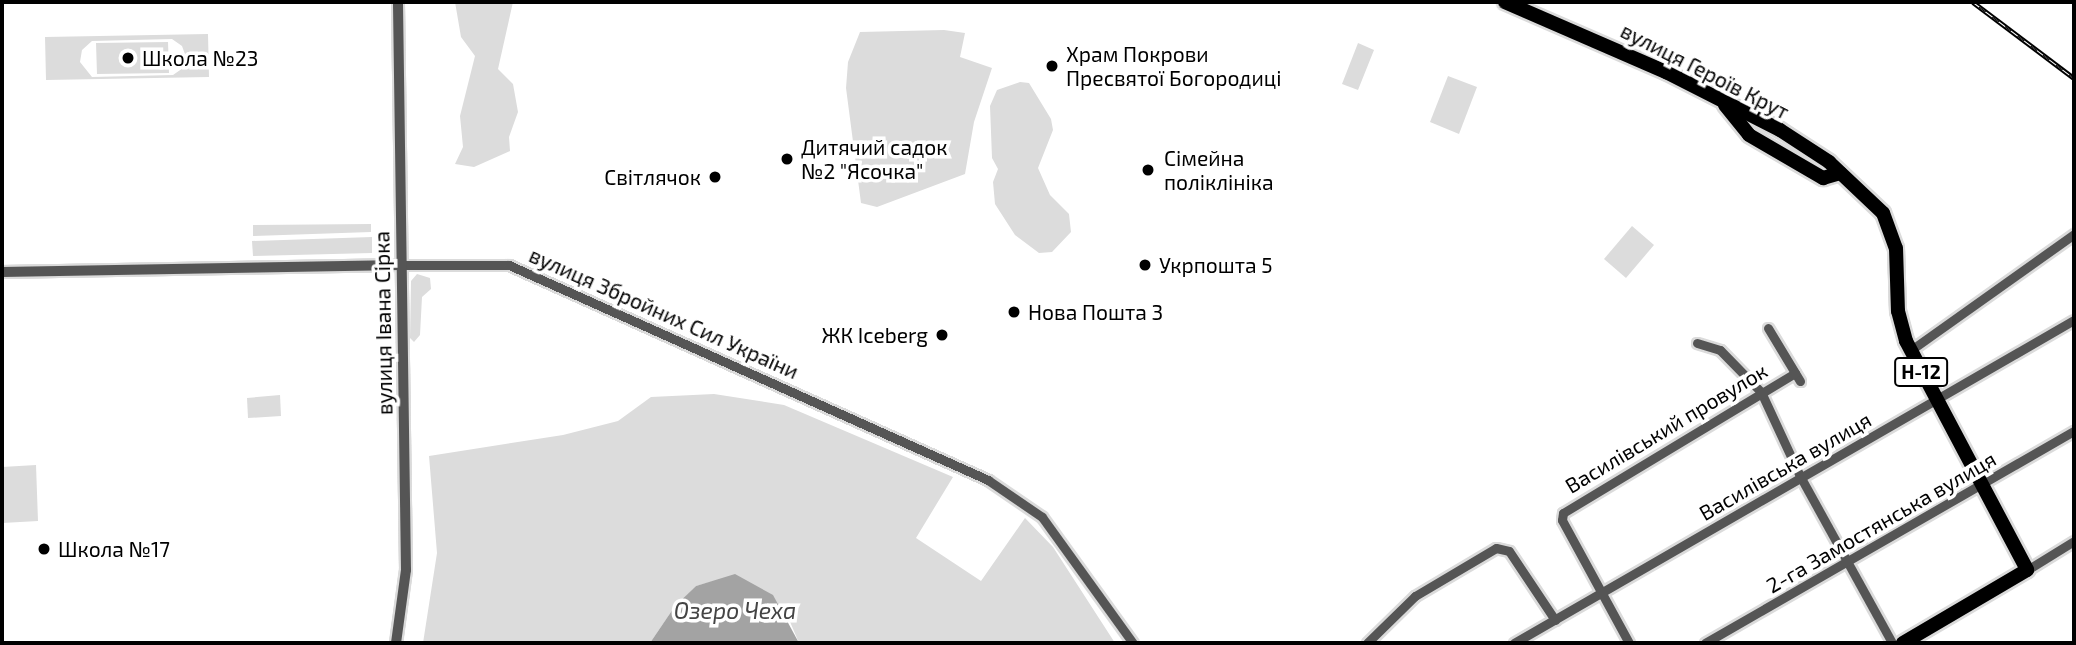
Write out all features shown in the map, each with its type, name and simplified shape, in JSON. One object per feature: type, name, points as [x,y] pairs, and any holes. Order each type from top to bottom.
[{"type":"main road","name":"вулиця Героїв Крут","points":[[1505,2],[1720,99],[1780,130],[1866,194],[1891,229],[1898,312],[1910,350]]},
{"type":"main road","name":"Н-12","points":[[1910,350],[2027,569]]},
{"type":"main road","points":[[1903,643],[2027,569]]},
{"type":"street","name":"вулиця Івана Сірка","points":[[396,643],[406,570],[398,2]]},
{"type":"street","points":[[1910,350],[2074,234]]},
{"type":"street","name":"вулиця Збройних Сил України","points":[[2,272],[509,265],[988,480],[1042,517],[1133,643]]},
{"type":"street","name":"Василівська вулиця","points":[[1514,643],[2074,320]]},
{"type":"street","name":"Василівський провулок","points":[[1602,593],[1562,520],[1567,508],[1761,392],[1798,377],[1768,328]]},
{"type":"street","points":[[1697,343],[1720,350],[1761,392],[1800,476],[1892,643]]},
{"type":"street","name":"2-га Замостянська вулиця","points":[[1705,643],[2074,431]]},
{"type":"street","points":[[2027,569],[2074,541]]},
{"type":"street","points":[[1367,643],[1415,596],[1496,548],[1509,551],[1555,620]]},
{"type":"street","points":[[1602,593],[1629,643]]},
{"type":"shaded area","points":[[455,2],[513,2],[498,69],[513,84],[518,112],[509,137],[510,151],[474,167],[455,164],[463,147],[460,116],[475,56],[461,37]]},
{"type":"shaded area","points":[[944,30],[965,33],[960,57],[992,68],[974,122],[965,174],[877,207],[861,203],[846,88],[848,62],[860,32]]},
{"type":"shaded area","points":[[208,34],[209,77],[46,80],[45,37]],"holes":[[[172,39],[182,46],[186,57],[183,68],[173,75],[92,77],[80,62],[82,50],[92,41]]]},
{"type":"shaded area","points":[[168,42],[169,73],[97,74],[96,43]]},
{"type":"shaded area","points":[[1358,43],[1374,50],[1358,90],[1342,84]]},
{"type":"shaded area","points":[[1448,76],[1477,87],[1459,134],[1430,122]]},
{"type":"shaded area","points":[[1020,82],[1029,83],[1051,119],[1053,130],[1038,168],[1050,195],[1069,214],[1071,232],[1052,252],[1039,253],[1015,235],[995,204],[993,182],[998,169],[992,158],[990,106],[997,90]]},
{"type":"shaded area","points":[[371,224],[371,232],[253,236],[253,225]]},
{"type":"shaded area","points":[[1632,226],[1654,245],[1626,278],[1604,259]]},
{"type":"shaded area","points":[[372,237],[372,253],[253,256],[252,241]]},
{"type":"shaded area","points":[[417,274],[430,278],[431,289],[422,297],[420,335],[414,342],[410,338],[411,281]]},
{"type":"shaded area","points":[[714,394],[784,405],[953,477],[916,538],[981,581],[1025,518],[1053,547],[1115,643],[799,643],[788,617],[714,581],[696,586],[675,606],[650,643],[423,643],[437,553],[429,456],[563,435],[618,421],[651,397]]},
{"type":"shaded area","points":[[280,395],[281,416],[248,418],[247,398]]},
{"type":"shaded area","points":[[36,465],[38,521],[2,523],[2,467]]},
{"type":"water","name":"Озеро Чеха","points":[[735,574],[773,595],[799,643],[650,643],[675,606],[696,586]]},
{"type":"railway","points":[[1973,2],[2074,78]]},
{"type":"place","name":"Школа №23","points":[[128,58]]},
{"type":"place","name":"Храм Покрови Пресвятої Богородиці","points":[[1052,66]]},
{"type":"place","name":"Дитячий садок №2 \"Ясочка\"","points":[[787,159]]},
{"type":"place","name":"Сімейна поліклініка","points":[[1148,170]]},
{"type":"place","name":"Світлячок","points":[[715,177]]},
{"type":"place","name":"Укрпошта 5","points":[[1145,265]]},
{"type":"place","name":"Нова Пошта 3","points":[[1014,312]]},
{"type":"place","name":"ЖК Iceberg","points":[[942,335]]},
{"type":"place","name":"Школа №17","points":[[44,549]]}]
